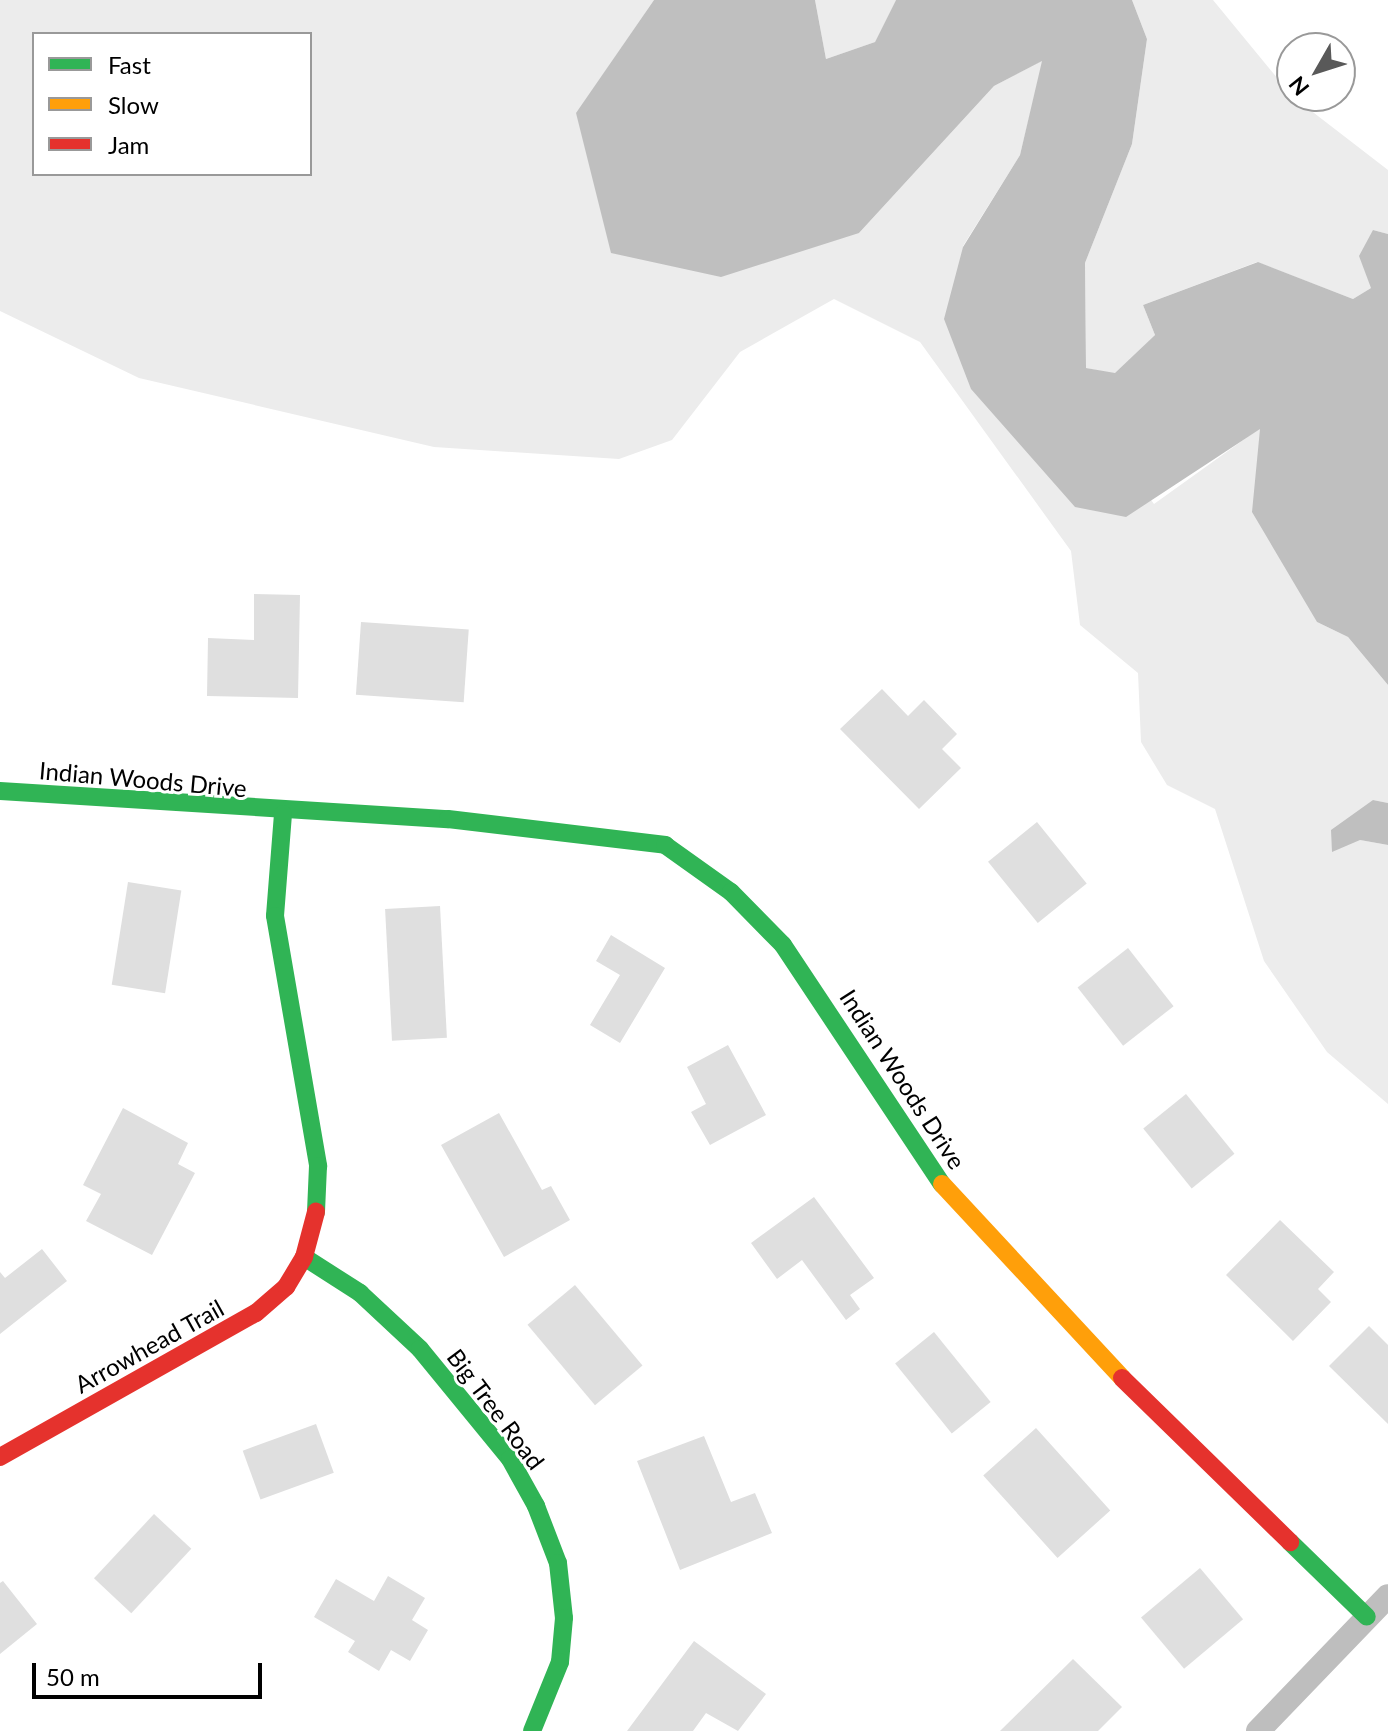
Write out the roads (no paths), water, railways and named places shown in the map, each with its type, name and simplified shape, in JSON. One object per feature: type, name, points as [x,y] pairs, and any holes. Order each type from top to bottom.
[{"type":"street","name":"Indian Woods Drive","points":[[0,791],[283,814],[448,819],[665,845],[731,892],[783,945],[828,1006],[945,1189],[1118,1374],[1367,1617]]},
{"type":"street","points":[[283,814],[275,916],[318,1166],[316,1226],[304,1257]]},
{"type":"street","name":"Arrowhead Trail","points":[[0,1457],[256,1313],[286,1287],[304,1257]]},
{"type":"street","name":"Big Tree Road","points":[[304,1257],[360,1293],[420,1349],[510,1459],[536,1506],[558,1563],[564,1618],[560,1662],[532,1731]]},
{"type":"street","points":[[1258,1731],[1388,1596]]}]
